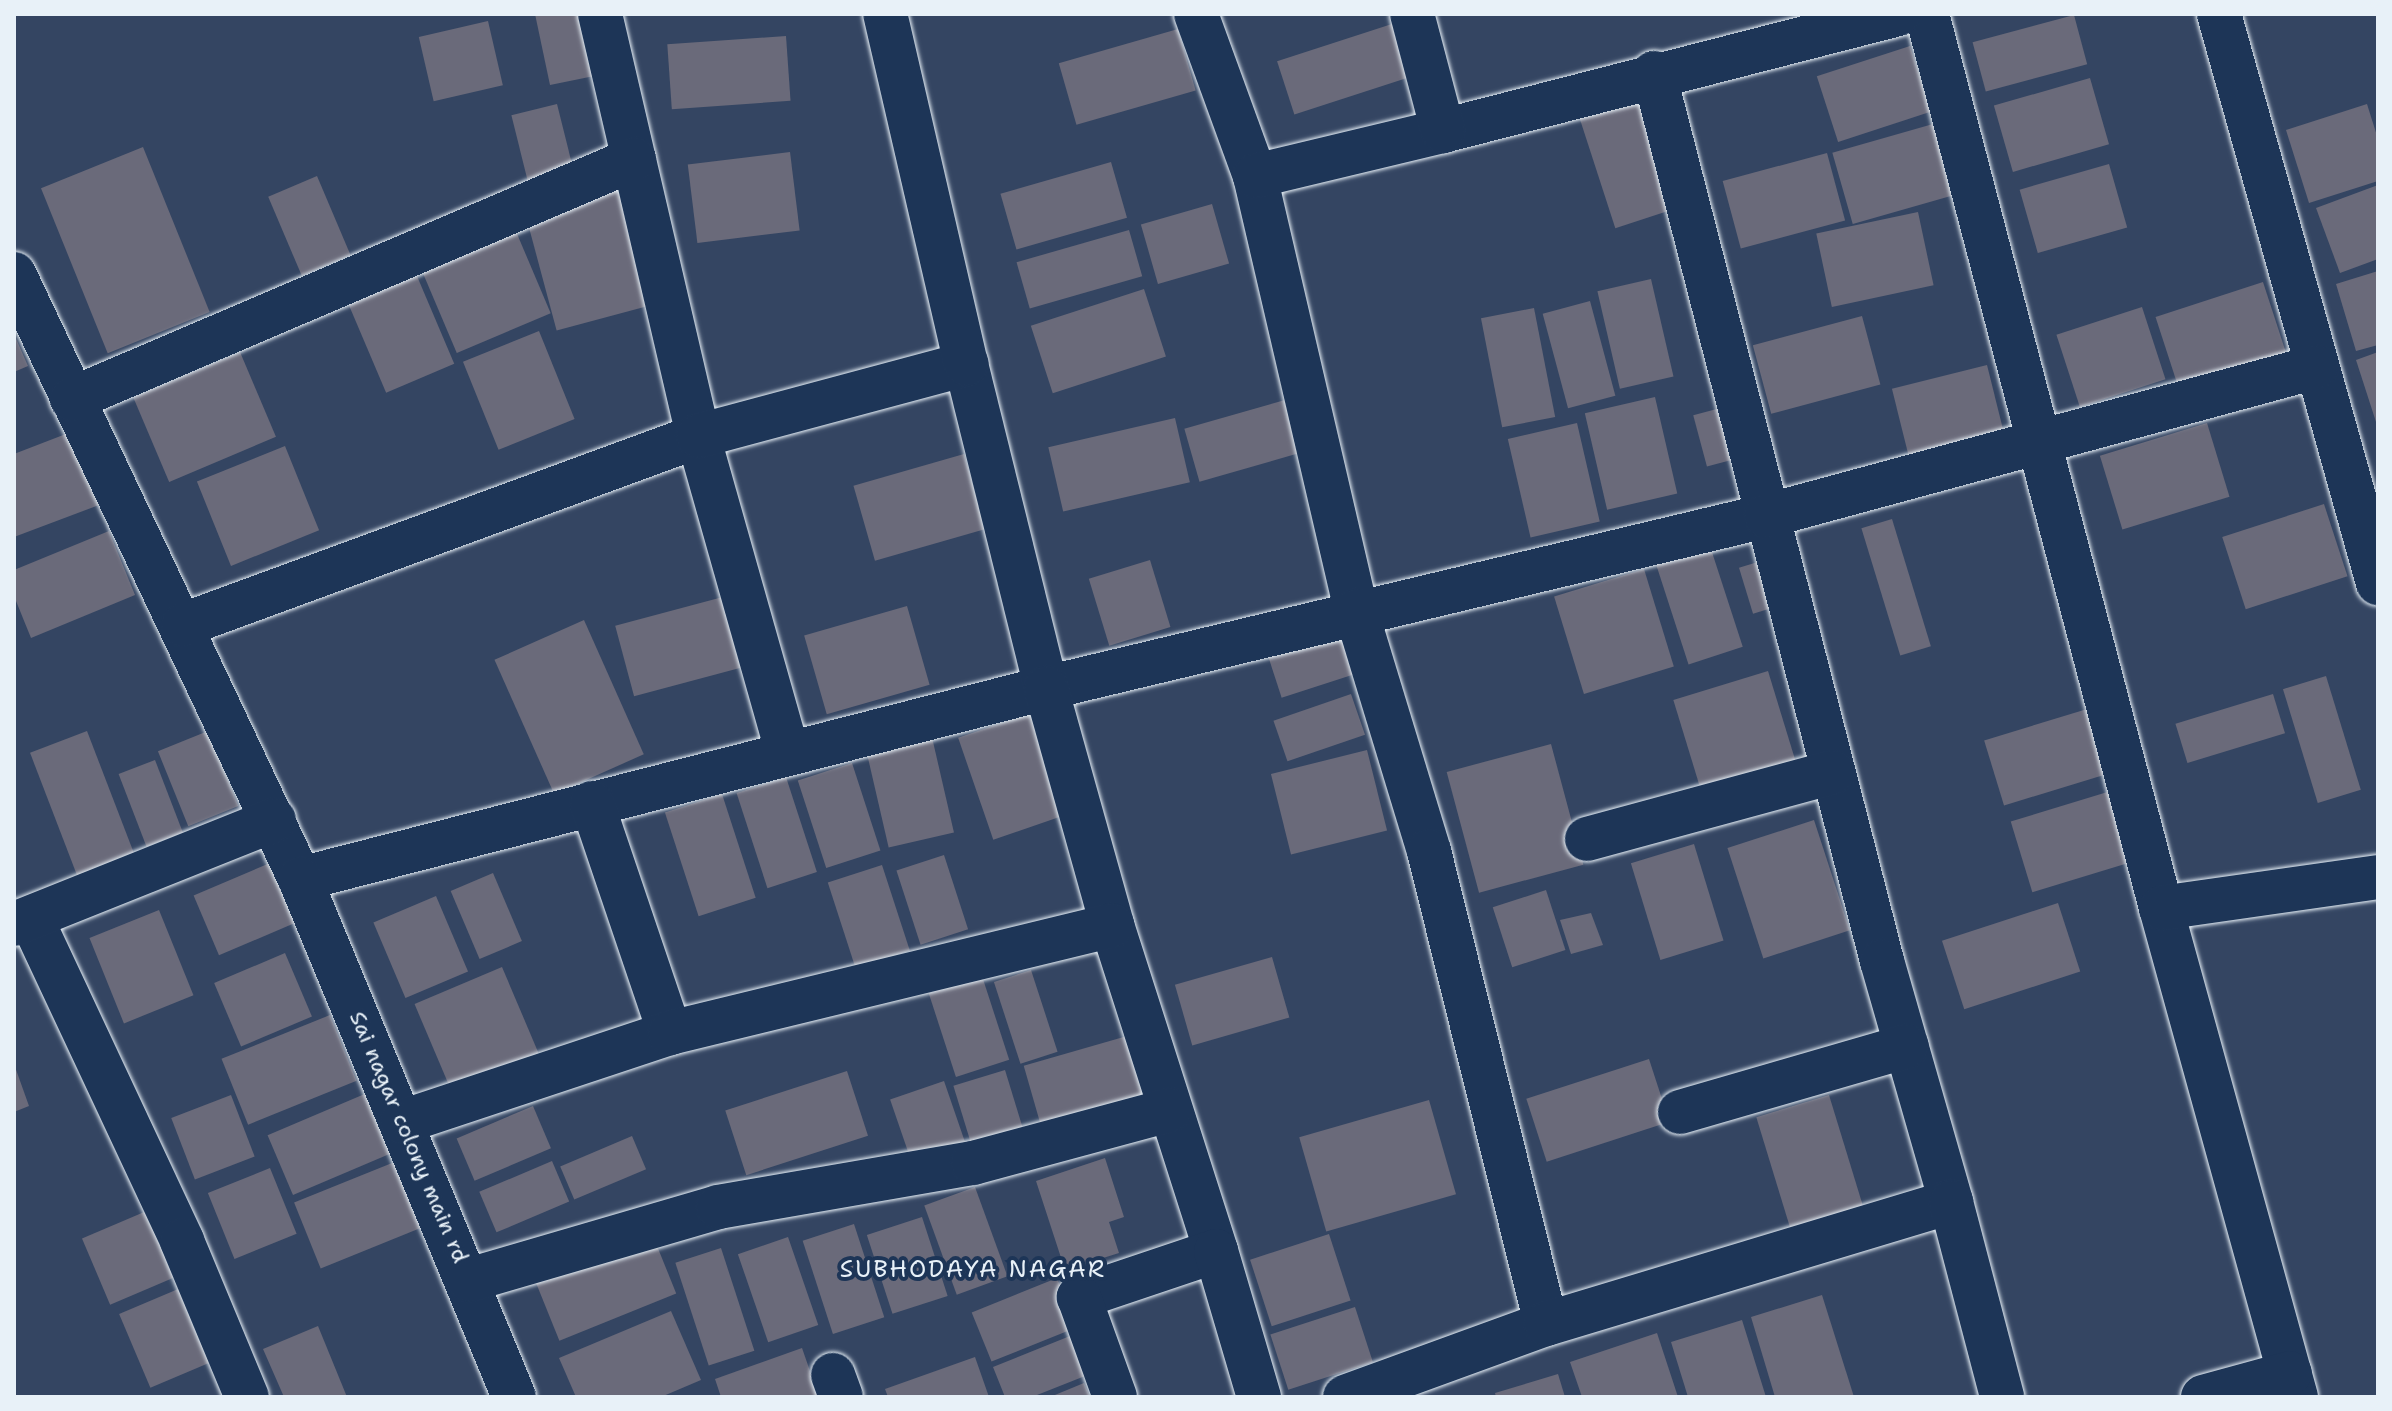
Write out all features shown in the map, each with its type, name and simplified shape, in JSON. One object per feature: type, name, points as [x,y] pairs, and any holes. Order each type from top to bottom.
[{"type":"street","points":[[600,14],[698,436],[788,753]]},
{"type":"street","points":[[885,14],[966,364],[1046,688],[1112,925],[1259,1397]]},
{"type":"street","points":[[1196,14],[1255,176],[1356,611],[1429,851],[1546,1324]]},
{"type":"street","points":[[1412,14],[1443,131]]},
{"type":"street","points":[[1255,176],[1898,14]]},
{"type":"street","points":[[1927,14],[2161,908],[2293,1385],[2203,1397]]},
{"type":"street","points":[[2219,14],[2316,367],[2376,565]]},
{"type":"street","points":[[1654,73],[1833,772],[2002,1397]]},
{"type":"street","points":[[72,399],[634,159]]},
{"type":"street","name":"Sai nagar colony main rd","points":[[14,274],[274,820],[469,1280],[514,1397]]},
{"type":"street","points":[[183,625],[698,436],[966,364]]},
{"type":"street","points":[[300,879],[1356,611],[1766,516],[2039,445],[2316,367]]},
{"type":"street","points":[[1587,839],[1833,772]]},
{"type":"street","points":[[592,803],[670,1033]]},
{"type":"street","points":[[247,1397],[182,1241],[23,921],[274,820]]},
{"type":"street","points":[[2161,908],[2378,877]]},
{"type":"street","points":[[402,1122],[670,1033],[1112,925]]},
{"type":"street","points":[[1680,1112],[1907,1046]]},
{"type":"street","points":[[469,1280],[718,1207],[973,1163],[1170,1110]]},
{"type":"street","points":[[1345,1397],[1546,1324],[1951,1202]]},
{"type":"street","points":[[1115,1397],[1079,1297],[1216,1251]]},
{"type":"building","points":[[535,14],[591,14],[604,74],[550,85]]},
{"type":"building","points":[[2074,15],[2087,64],[1986,91],[1973,42]]},
{"type":"building","points":[[488,21],[503,85],[434,101],[419,37]]},
{"type":"building","points":[[1395,23],[1412,76],[1294,115],[1277,61]]},
{"type":"building","points":[[1178,29],[1196,91],[1076,125],[1059,63]]},
{"type":"building","points":[[786,36],[791,101],[672,109],[667,44]]},
{"type":"building","points":[[1910,46],[1931,112],[1838,142],[1817,76]]},
{"type":"building","points":[[2090,78],[2109,144],[2013,172],[1994,106]]},
{"type":"building","points":[[1642,87],[1681,207],[1615,228],[1576,108]]},
{"type":"building","points":[[557,104],[575,176],[529,187],[511,115]]},
{"type":"building","points":[[2367,104],[2378,139],[2378,181],[2309,203],[2286,130]]},
{"type":"building","points":[[1940,122],[1960,193],[1853,224],[1832,153]]},
{"type":"building","points":[[143,147],[210,312],[108,353],[41,188]]},
{"type":"building","points":[[790,152],[800,230],[697,243],[688,165]]},
{"type":"building","points":[[1827,153],[1845,221],[1741,249],[1723,181]]},
{"type":"building","points":[[1111,162],[1127,218],[1016,249],[1000,194]]},
{"type":"building","points":[[2109,164],[2127,227],[2038,253],[2020,190]]},
{"type":"building","points":[[317,176],[351,255],[302,276],[268,197]]},
{"type":"building","points":[[632,183],[664,302],[557,331],[525,212]]},
{"type":"building","points":[[2378,185],[2378,259],[2340,273],[2316,208]]},
{"type":"building","points":[[1212,204],[1229,264],[1158,284],[1141,224]]},
{"type":"building","points":[[1918,212],[1934,285],[1832,307],[1816,234]]},
{"type":"building","points":[[512,222],[551,313],[457,353],[418,262]]},
{"type":"building","points":[[1129,230],[1142,276],[1030,308],[1017,262]]},
{"type":"building","points":[[414,269],[454,364],[386,393],[346,298]]},
{"type":"building","points":[[2378,271],[2378,345],[2356,351],[2336,284]]},
{"type":"building","points":[[1651,279],[1673,376],[1620,389],[1597,291]]},
{"type":"building","points":[[2263,282],[2286,353],[2179,388],[2156,317]]},
{"type":"building","points":[[1144,289],[1166,357],[1053,393],[1031,326]]},
{"type":"building","points":[[1590,301],[1615,396],[1568,408],[1543,314]]},
{"type":"building","points":[[2142,307],[2165,379],[2080,407],[2056,335]]},
{"type":"building","points":[[1534,308],[1555,417],[1502,427],[1481,318]]},
{"type":"building","points":[[1862,316],[1880,385],[1771,414],[1753,345]]},
{"type":"building","points":[[539,331],[575,419],[499,450],[463,362]]},
{"type":"building","points":[[14,334],[28,366],[14,372]]},
{"type":"building","points":[[240,352],[276,437],[169,482],[133,397]]},
{"type":"building","points":[[2378,352],[2378,425],[2377,425],[2356,360]]},
{"type":"building","points":[[1987,365],[2006,442],[1911,465],[1892,389]]},
{"type":"building","points":[[1655,397],[1677,493],[1607,510],[1585,413]]},
{"type":"building","points":[[1292,398],[1307,451],[1199,482],[1184,429]]},
{"type":"building","points":[[1728,406],[1742,457],[1707,467],[1693,415]]},
{"type":"building","points":[[1175,418],[1190,482],[1063,512],[1048,447]]},
{"type":"building","points":[[1577,423],[1600,521],[1531,537],[1508,439]]},
{"type":"building","points":[[2207,423],[2230,497],[2122,529],[2100,456]]},
{"type":"building","points":[[71,432],[99,505],[14,537],[14,454]]},
{"type":"building","points":[[285,446],[319,530],[231,566],[197,482]]},
{"type":"building","points":[[964,454],[985,529],[875,561],[853,486]]},
{"type":"building","points":[[2324,504],[2347,576],[2246,609],[2222,537]]},
{"type":"building","points":[[1892,519],[1931,646],[1900,656],[1861,528]]},
{"type":"building","points":[[109,531],[135,595],[31,638],[14,596],[14,570]]},
{"type":"building","points":[[1710,546],[1743,647],[1689,664],[1656,564]]},
{"type":"building","points":[[1150,560],[1170,627],[1109,646],[1089,579]]},
{"type":"building","points":[[1761,561],[1775,607],[1753,614],[1739,568]]},
{"type":"building","points":[[1644,569],[1674,667],[1584,694],[1554,596]]},
{"type":"building","points":[[734,594],[753,665],[634,696],[615,626]]},
{"type":"building","points":[[907,606],[930,685],[827,714],[804,635]]},
{"type":"building","points":[[584,620],[644,754],[554,794],[494,660]]},
{"type":"building","points":[[1341,628],[1356,674],[1282,698],[1267,652]]},
{"type":"building","points":[[1768,671],[1798,770],[1704,799],[1673,700]]},
{"type":"building","points":[[2326,676],[2361,790],[2318,803],[2283,689]]},
{"type":"building","points":[[1351,694],[1365,735],[1287,761],[1273,721]]},
{"type":"building","points":[[2273,694],[2285,733],[2187,763],[2175,724]]},
{"type":"building","points":[[2097,706],[2117,771],[2004,806],[1984,740]]},
{"type":"building","points":[[1030,713],[1065,815],[993,840],[958,738]]},
{"type":"building","points":[[87,731],[135,856],[78,878],[30,753]]},
{"type":"building","points":[[208,731],[238,806],[188,826],[158,751]]},
{"type":"building","points":[[931,733],[954,832],[889,847],[866,748]]},
{"type":"building","points":[[1551,744],[1583,865],[1479,893],[1447,772]]},
{"type":"building","points":[[1367,750],[1387,831],[1291,854],[1271,774]]},
{"type":"building","points":[[155,760],[183,833],[147,847],[119,774]]},
{"type":"building","points":[[852,763],[880,850],[826,868],[798,781]]},
{"type":"building","points":[[786,777],[817,872],[767,888],[737,793]]},
{"type":"building","points":[[2114,790],[2136,861],[2032,892],[2011,822]]},
{"type":"building","points":[[722,794],[756,898],[699,916],[665,813]]},
{"type":"building","points":[[1814,820],[1850,930],[1763,958],[1727,848]]},
{"type":"building","points":[[1694,844],[1724,941],[1660,960],[1631,863]]},
{"type":"building","points":[[944,855],[968,929],[921,945],[896,870]]},
{"type":"building","points":[[270,863],[295,923],[219,955],[194,895]]},
{"type":"building","points":[[882,865],[910,951],[856,968],[828,883]]},
{"type":"building","points":[[493,873],[522,941],[480,959],[451,891]]},
{"type":"building","points":[[1546,890],[1565,950],[1512,967],[1493,907]]},
{"type":"building","points":[[436,896],[468,971],[405,998],[373,923]]},
{"type":"building","points":[[2058,903],[2080,971],[1964,1009],[1942,941]]},
{"type":"building","points":[[159,910],[193,995],[124,1023],[89,938]]},
{"type":"building","points":[[1591,913],[1603,945],[1571,954],[1560,920]]},
{"type":"building","points":[[285,953],[312,1017],[241,1047],[214,983]]},
{"type":"building","points":[[1272,957],[1289,1018],[1192,1045],[1175,985]]},
{"type":"building","points":[[502,967],[541,1058],[453,1095],[415,1004]]},
{"type":"building","points":[[1031,970],[1058,1052],[1020,1064],[994,982]]},
{"type":"building","points":[[982,976],[1009,1060],[956,1077],[929,993]]},
{"type":"building","points":[[330,1015],[357,1081],[248,1125],[222,1059]]},
{"type":"building","points":[[1141,1032],[1160,1098],[1043,1132],[1024,1066]]},
{"type":"building","points":[[1649,1059],[1669,1122],[1547,1162],[1526,1099]]},
{"type":"building","points":[[14,1064],[29,1106],[14,1112]]},
{"type":"building","points":[[1005,1070],[1025,1134],[973,1150],[953,1086]]},
{"type":"building","points":[[847,1071],[868,1136],[746,1175],[725,1111]]},
{"type":"building","points":[[944,1081],[968,1152],[915,1170],[890,1100]]},
{"type":"building","points":[[367,1093],[392,1153],[293,1195],[268,1135]]},
{"type":"building","points":[[231,1095],[255,1157],[195,1180],[171,1118]]},
{"type":"building","points":[[1829,1095],[1867,1218],[1794,1241],[1756,1117]]},
{"type":"building","points":[[1429,1100],[1456,1194],[1326,1231],[1299,1137]]},
{"type":"building","points":[[533,1106],[551,1148],[475,1181],[457,1138]]},
{"type":"building","points":[[632,1136],[646,1169],[574,1200],[560,1166]]},
{"type":"building","points":[[1105,1158],[1124,1217],[1109,1222],[1119,1253],[1065,1270],[1036,1181]]},
{"type":"building","points":[[397,1161],[424,1227],[321,1268],[294,1203]]},
{"type":"building","points":[[552,1161],[569,1202],[496,1232],[479,1192]]},
{"type":"building","points":[[270,1168],[297,1234],[234,1259],[208,1193]]},
{"type":"building","points":[[975,1187],[1007,1276],[957,1295],[924,1205]]},
{"type":"building","points":[[163,1204],[191,1270],[110,1305],[82,1238]]},
{"type":"building","points":[[922,1217],[948,1296],[892,1314],[867,1235]]},
{"type":"building","points":[[854,1224],[884,1317],[833,1334],[803,1241]]},
{"type":"building","points":[[1329,1234],[1351,1301],[1272,1326],[1250,1260]]},
{"type":"building","points":[[653,1236],[676,1293],[559,1341],[536,1283]]},
{"type":"building","points":[[788,1237],[818,1325],[768,1342],[738,1254]]},
{"type":"building","points":[[721,1248],[754,1351],[709,1366],[675,1263]]},
{"type":"building","points":[[1057,1278],[1077,1327],[992,1362],[972,1312]]},
{"type":"building","points":[[190,1284],[221,1358],[150,1388],[119,1314]]},
{"type":"building","points":[[1822,1295],[1854,1397],[1775,1397],[1751,1317]]},
{"type":"building","points":[[1355,1307],[1373,1362],[1288,1390],[1270,1335]]},
{"type":"building","points":[[671,1311],[701,1380],[661,1397],[576,1397],[559,1358]]},
{"type":"building","points":[[1742,1320],[1766,1397],[1688,1397],[1671,1342]]},
{"type":"building","points":[[318,1326],[347,1397],[284,1397],[263,1349]]},
{"type":"building","points":[[1657,1333],[1678,1397],[1582,1397],[1570,1362]]},
{"type":"building","points":[[1070,1336],[1085,1376],[1032,1397],[1005,1397],[993,1367]]},
{"type":"building","points":[[802,1348],[819,1397],[721,1397],[715,1379]]},
{"type":"building","points":[[975,1357],[989,1397],[888,1397],[885,1389]]},
{"type":"building","points":[[1558,1374],[1565,1397],[1496,1397],[1495,1393]]},
{"type":"building","points":[[1084,1383],[1090,1397],[1050,1397]]},
{"type":"district","name":"SUBHODAYA NAGAR","points":[[973,1270]]}]
